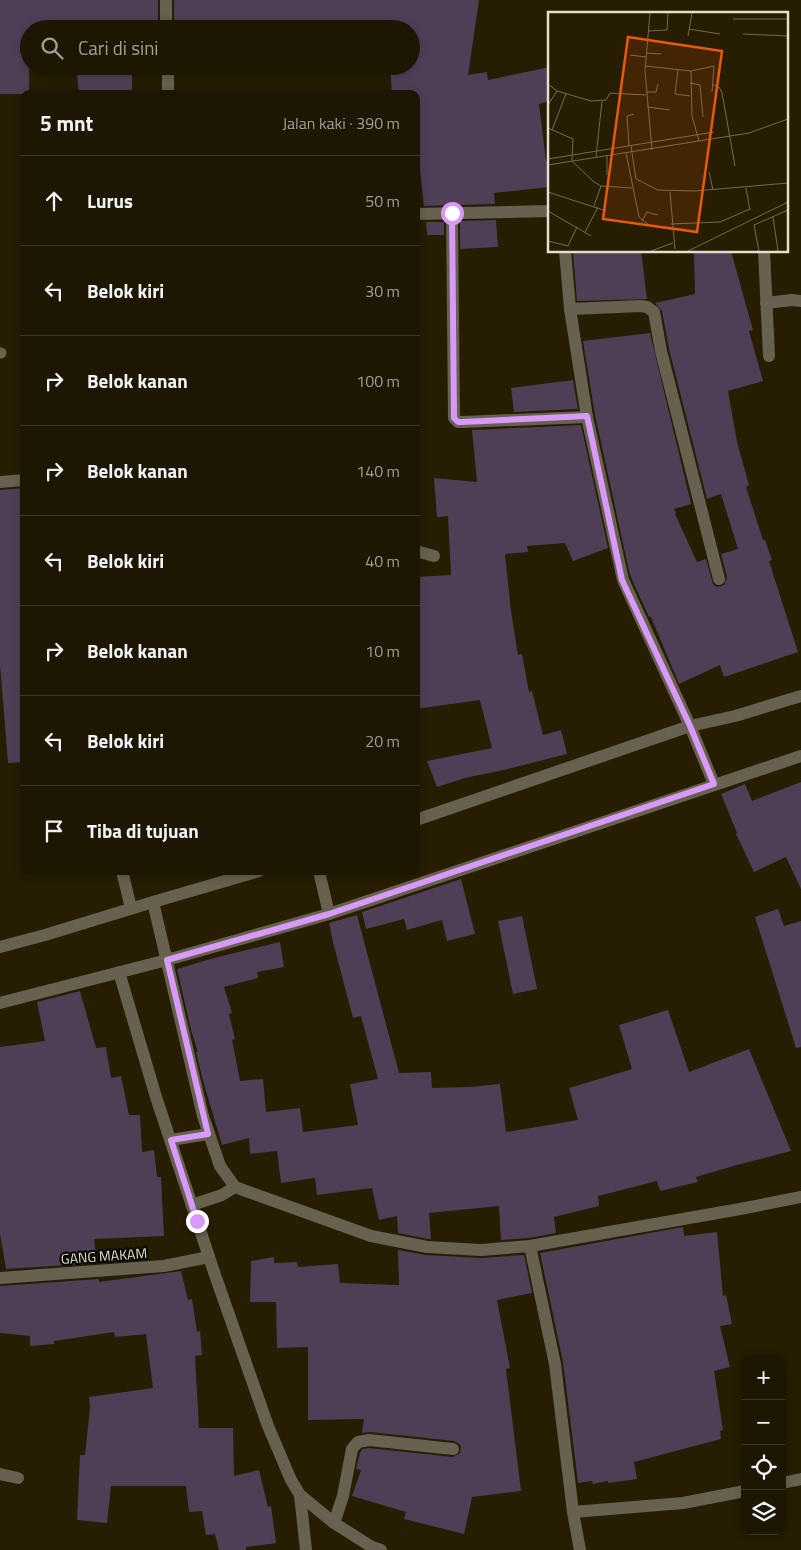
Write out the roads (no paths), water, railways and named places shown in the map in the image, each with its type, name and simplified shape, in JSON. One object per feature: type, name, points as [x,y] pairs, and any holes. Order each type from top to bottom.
[{"type":"street","points":[[166,0],[166,20]]},
{"type":"street","points":[[168,75],[168,90]]},
{"type":"street","points":[[420,214],[548,211]]},
{"type":"street","points":[[452,213],[453,414],[455,421],[587,416]]},
{"type":"street","points":[[565,252],[570,309],[587,416],[622,580],[692,729],[714,784]]},
{"type":"street","points":[[764,252],[769,356]]},
{"type":"street","points":[[766,303],[792,300],[801,302]]},
{"type":"street","points":[[570,309],[641,306],[647,307],[654,312],[661,351],[719,579]]},
{"type":"street","points":[[0,482],[20,480]]},
{"type":"street","points":[[420,552],[434,556]]},
{"type":"street","points":[[420,819],[692,729],[801,696]]},
{"type":"street","points":[[0,1004],[167,960],[801,756]]},
{"type":"street","points":[[123,875],[131,908]]},
{"type":"street","points":[[0,947],[46,935],[131,908],[154,907],[246,875]]},
{"type":"street","points":[[319,875],[328,909]]},
{"type":"street","points":[[154,907],[205,1134],[220,1166],[235,1187],[371,1236],[427,1247],[481,1250],[530,1246],[801,1197]]},
{"type":"street","points":[[120,972],[156,1097],[176,1140],[209,1257],[268,1426],[291,1480],[300,1495],[306,1550]]},
{"type":"street","points":[[176,1140],[205,1134]]},
{"type":"street","points":[[195,1203],[222,1195],[235,1187]]},
{"type":"street","points":[[530,1246],[555,1364],[579,1546]]},
{"type":"street","name":"GANG MAKAM","points":[[0,1278],[164,1266],[209,1257]]},
{"type":"street","points":[[335,1518],[342,1496],[352,1449],[358,1442],[369,1440],[453,1450]]},
{"type":"street","points":[[0,1474],[18,1478]]},
{"type":"street","points":[[786,1482],[801,1480]]},
{"type":"street","points":[[574,1518],[682,1503],[741,1492]]},
{"type":"street","points":[[300,1495],[372,1546],[381,1550]]}]
